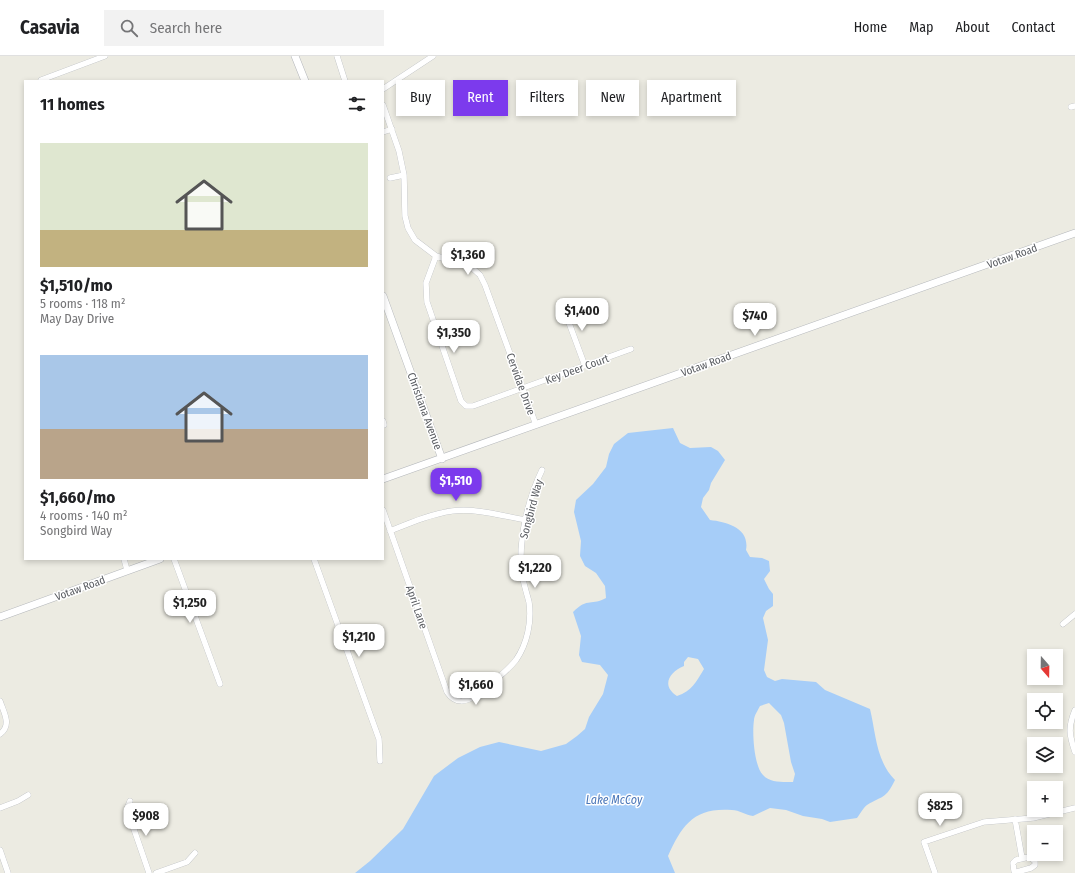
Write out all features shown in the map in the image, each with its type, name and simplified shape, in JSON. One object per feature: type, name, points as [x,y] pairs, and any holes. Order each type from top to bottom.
[{"type":"street","points":[[41,80],[105,56]]},
{"type":"street","points":[[295,56],[305,80]]},
{"type":"street","points":[[337,56],[345,80]]},
{"type":"street","points":[[384,88],[433,56]]},
{"type":"street","name":"Cervidae Drive","points":[[384,108],[396,142],[404,175],[405,216],[408,228],[415,240],[436,256],[470,266],[480,275],[536,425]]},
{"type":"street","points":[[384,132],[392,129]]},
{"type":"street","points":[[390,178],[404,175]]},
{"type":"street","name":"Votaw Road","points":[[384,479],[1075,233]]},
{"type":"street","name":"Key Deer Court","points":[[436,256],[426,283],[427,302],[462,401],[466,406],[473,406],[631,349]]},
{"type":"street","points":[[562,304],[585,366]]},
{"type":"street","name":"Christiana Avenue","points":[[385,310],[442,459]]},
{"type":"street","name":"Songbird Way","points":[[455,701],[463,702],[477,694],[515,661],[524,645],[531,615],[521,566],[521,552],[526,520],[536,482],[542,470]]},
{"type":"street","points":[[390,531],[435,514],[453,511],[471,510],[526,520]]},
{"type":"street","name":"April Lane","points":[[384,513],[447,692],[455,701]]},
{"type":"street","points":[[124,560],[127,570]]},
{"type":"street","name":"Votaw Road","points":[[0,617],[157,560]]},
{"type":"street","points":[[174,560],[220,684]]},
{"type":"street","points":[[314,560],[379,739],[380,762]]},
{"type":"street","points":[[1063,624],[1075,614]]},
{"type":"street","points":[[0,701],[7,722],[6,729],[0,734]]},
{"type":"street","points":[[1075,710],[1070,722],[1069,736],[1075,752]]},
{"type":"street","points":[[0,808],[18,801],[28,795]]},
{"type":"street","points":[[130,801],[127,809],[150,873]]},
{"type":"street","points":[[935,873],[924,842],[984,822],[1033,818],[1075,808]]},
{"type":"street","points":[[1015,819],[1022,858]]},
{"type":"street","points":[[0,850],[8,873]]},
{"type":"street","points":[[156,873],[187,862],[195,853]]},
{"type":"water","name":"Lake McCoy","points":[[673,428],[680,443],[690,448],[711,447],[718,451],[725,460],[703,498],[701,507],[710,520],[723,522],[741,531],[746,542],[746,550],[750,557],[762,558],[769,561],[770,571],[764,579],[773,594],[773,606],[766,611],[763,618],[768,640],[764,670],[767,677],[775,681],[782,679],[816,682],[825,690],[870,709],[880,756],[889,773],[895,780],[889,791],[866,806],[857,818],[830,822],[803,816],[786,810],[770,808],[753,816],[732,810],[719,810],[699,815],[684,827],[668,856],[675,873],[355,873],[370,861],[403,829],[434,776],[458,758],[480,747],[499,742],[541,751],[566,744],[585,729],[589,717],[603,694],[608,675],[600,665],[582,662],[579,655],[581,636],[573,612],[578,607],[586,603],[606,598],[605,586],[596,573],[585,566],[580,556],[581,541],[574,512],[576,500],[593,484],[606,467],[609,454],[614,444],[628,433]],"holes":[[[688,657],[698,659],[704,669],[690,689],[677,696],[669,688],[669,680],[674,672],[684,666],[684,662]],[[769,703],[781,715],[784,723],[791,762],[795,774],[793,782],[777,782],[766,778],[760,771],[754,741],[754,718],[760,706]]]}]
